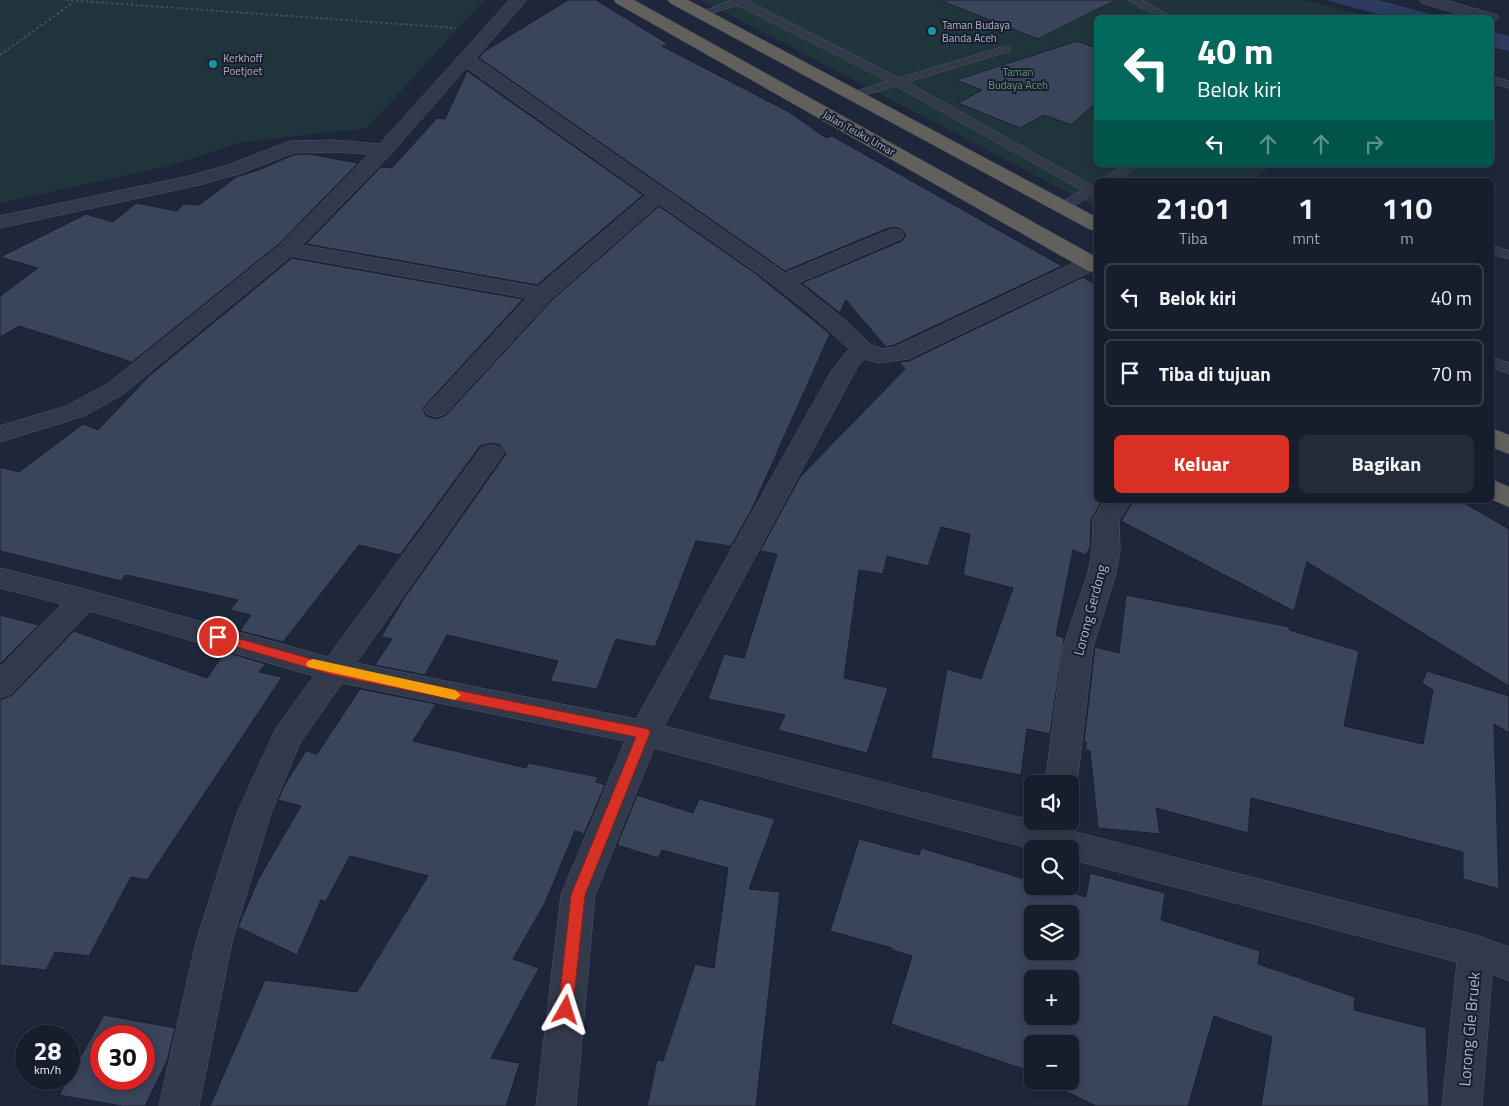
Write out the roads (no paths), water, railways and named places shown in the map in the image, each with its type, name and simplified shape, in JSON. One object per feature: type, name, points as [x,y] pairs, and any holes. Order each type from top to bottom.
[{"type":"highway","name":"Jalan Teuku Umar","points":[[622,0],[1094,265]]},
{"type":"highway","points":[[676,0],[1094,224]]},
{"type":"highway","points":[[1494,438],[1509,446]]},
{"type":"highway","points":[[1494,490],[1509,498]]},
{"type":"street","points":[[0,434],[75,410],[114,390],[287,249],[384,150],[520,0]]},
{"type":"street","points":[[1428,0],[1480,15]]},
{"type":"street","points":[[1494,19],[1509,23]]},
{"type":"street","points":[[466,59],[783,282],[836,324],[862,349],[879,356],[900,354],[1094,265]]},
{"type":"street","points":[[0,222],[192,181],[235,169],[290,147],[334,146],[384,150]]},
{"type":"street","points":[[436,409],[543,294],[658,195]]},
{"type":"street","points":[[783,282],[894,235]]},
{"type":"street","points":[[287,249],[543,294]]},
{"type":"street","points":[[556,1106],[578,895],[644,733],[844,370],[850,360],[862,349]]},
{"type":"street","points":[[179,1106],[214,942],[254,813],[286,737],[491,454]]},
{"type":"street","name":"Lorong Gerdong","points":[[1062,775],[1078,647],[1102,573],[1106,550],[1106,519],[1117,503]]},
{"type":"street","points":[[0,578],[84,599],[333,670],[644,733],[1024,823]]},
{"type":"street","points":[[0,686],[84,599]]},
{"type":"street","points":[[1054,830],[1493,958]]},
{"type":"street","name":"Lorong Gle Bruek","points":[[1462,1106],[1493,958]]},
{"type":"lane","points":[[1134,0],[1163,15]]},
{"type":"lane","points":[[702,14],[740,1],[898,82],[1094,189]]},
{"type":"lane","points":[[854,95],[1006,49]]},
{"type":"lane","points":[[1494,81],[1509,85]]},
{"type":"lane","points":[[1111,178],[1130,167]]},
{"type":"lane","points":[[1063,207],[1094,189]]},
{"type":"lane","points":[[1494,250],[1509,255]]},
{"type":"lane","points":[[1494,362],[1509,369]]},
{"type":"water","points":[[1326,0],[1378,0],[1434,15],[1381,15]]},
{"type":"water","points":[[1494,32],[1509,36],[1509,51],[1494,48]]},
{"type":"place","name":"Taman Budaya Banda Aceh","points":[[932,31]]},
{"type":"place","name":"Kerkhoff Poetjoet","points":[[213,64]]},
{"type":"park label","name":"Taman Budaya Aceh","points":[[1018,78]]}]
